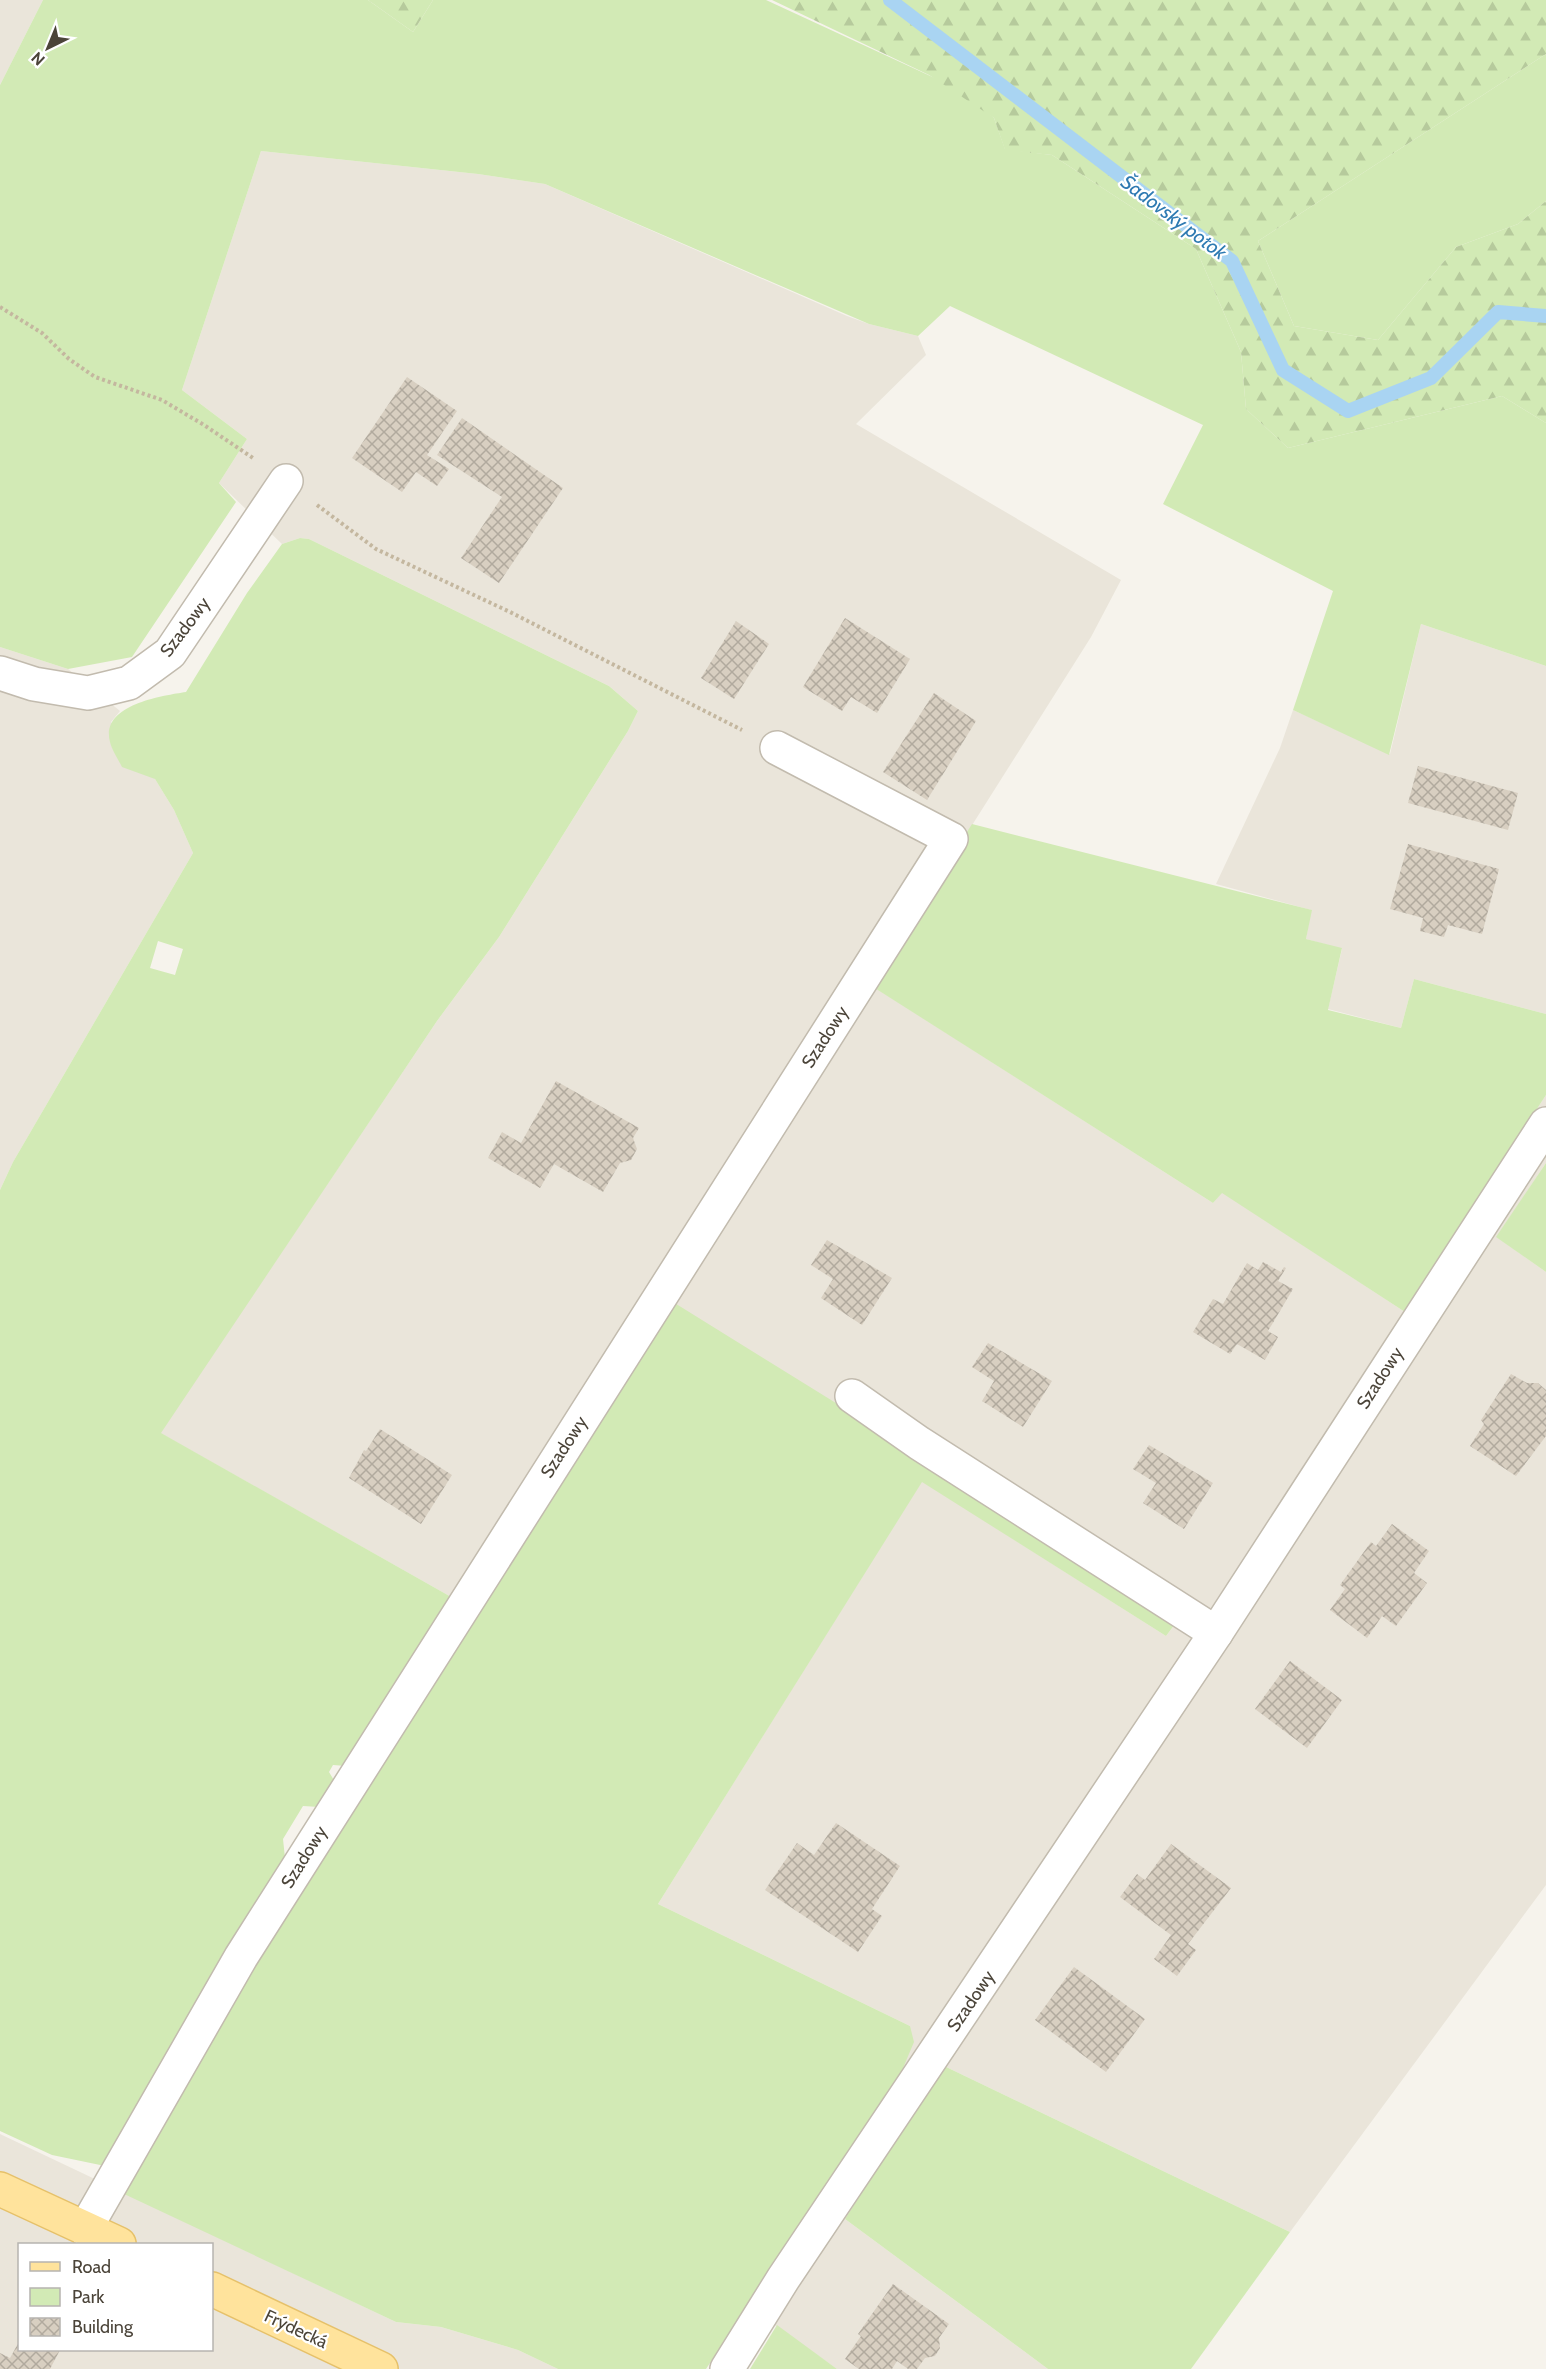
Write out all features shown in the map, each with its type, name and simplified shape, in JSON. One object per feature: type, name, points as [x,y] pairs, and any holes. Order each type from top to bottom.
[{"type":"main road","points":[[0,2189],[117,2243]]},
{"type":"main road","name":"Frýdecká","points":[[213,2289],[381,2369]]},
{"type":"street","name":"Szadowy","points":[[0,673],[34,684],[88,693],[129,683],[170,653],[286,481]]},
{"type":"street","name":"Szadowy","points":[[85,2229],[241,1957],[951,840],[777,748]]},
{"type":"street","name":"Szadowy","points":[[727,2369],[783,2278],[1216,1633],[1546,1124]]},
{"type":"street","points":[[852,1396],[929,1449],[1216,1633]]},
{"type":"path","points":[[0,307],[42,333],[69,359],[95,377],[162,400],[204,425],[286,481],[376,549],[510,612],[777,748]]},
{"type":"shaded area","points":[[0,0],[43,0],[0,85]]},
{"type":"shaded area","points":[[261,151],[478,174],[545,184],[847,316],[918,336],[926,355],[856,424],[1121,580],[1091,637],[871,985],[1213,1203],[1222,1192],[1405,1312],[1546,1095],[1546,1163],[1497,1237],[1546,1272],[1546,1885],[1290,2232],[942,2065],[845,2219],[1048,2369],[837,2369],[747,2306],[910,2026],[658,1904],[922,1481],[1166,1636],[1175,1624],[915,1452],[453,1598],[160,1433],[437,1021],[499,937],[628,731],[638,711],[609,686],[309,539],[300,538],[282,544],[219,483],[247,439],[182,390]]},
{"type":"shaded area","points":[[1421,624],[1546,666],[1546,1014],[1414,979],[1401,1028],[1328,1009],[1342,949],[1306,939],[1311,910],[1216,884],[1280,748],[1293,710],[1390,754]]},
{"type":"shaded area","points":[[0,647],[68,669],[120,711],[111,722],[155,779],[174,810],[193,853],[13,1162],[0,1190]]},
{"type":"shaded area","points":[[0,2134],[396,2322],[441,2327],[518,2350],[558,2369],[0,2369]]},
{"type":"green space","points":[[43,0],[368,0],[413,32],[433,0],[766,0],[965,92],[994,118],[1005,149],[1052,155],[1196,249],[1241,352],[1246,409],[1288,448],[1502,396],[1546,423],[1546,666],[1421,624],[1389,755],[1293,710],[1333,591],[1163,504],[1203,425],[950,306],[918,336],[869,324],[545,184],[478,174],[261,151],[182,390],[247,439],[219,483],[236,502],[132,657],[68,669],[0,647],[0,85]]},
{"type":"green space","points":[[368,0],[433,0],[413,32]]},
{"type":"green space","points":[[772,0],[1546,0],[1546,54],[1258,241],[1294,326],[1378,340],[1456,247],[1518,224],[1546,201],[1546,423],[1502,396],[1288,448],[1246,409],[1241,352],[1196,249],[1052,155],[1005,150],[994,118],[929,75]]},
{"type":"green space","points":[[1546,54],[1546,201],[1518,224],[1456,247],[1378,340],[1294,326],[1258,241]]},
{"type":"green space","points":[[300,538],[309,539],[609,686],[638,711],[628,731],[499,937],[437,1021],[161,1433],[453,1598],[346,1766],[333,1765],[329,1772],[335,1782],[319,1807],[303,1806],[283,1839],[285,1858],[105,2166],[52,2155],[0,2131],[0,1190],[13,1162],[193,853],[174,810],[155,779],[122,767],[111,745],[109,729],[114,719],[135,705],[162,696],[186,692],[247,593],[282,544]],"holes":[[[158,941],[183,949],[175,975],[150,968]]]},
{"type":"green space","points":[[972,824],[1312,910],[1306,939],[1342,948],[1328,1010],[1401,1028],[1414,979],[1546,1014],[1546,1095],[1405,1312],[1222,1193],[1213,1203],[870,985]]},
{"type":"green space","points":[[1546,1163],[1546,1272],[1496,1237]]},
{"type":"green space","points":[[673,1302],[915,1452],[1175,1624],[1166,1636],[922,1482],[658,1904],[910,2026],[914,2042],[898,2080],[706,2369],[558,2369],[518,2350],[441,2327],[396,2322],[122,2193],[269,1935]]},
{"type":"green space","points":[[942,2065],[1290,2232],[1191,2369],[1048,2369],[845,2219]]},
{"type":"green space","points":[[777,2325],[837,2369],[750,2369]]},
{"type":"building","points":[[407,377],[457,411],[427,455],[449,469],[437,486],[416,472],[402,492],[352,458]]},
{"type":"building","points":[[462,418],[563,488],[499,583],[461,558],[502,497],[437,455]]},
{"type":"building","points":[[845,618],[910,659],[877,713],[851,697],[842,711],[803,687]]},
{"type":"building","points":[[736,621],[769,644],[734,699],[701,678]]},
{"type":"building","points":[[934,693],[976,721],[927,800],[883,772]]},
{"type":"building","points":[[1418,766],[1518,793],[1508,830],[1408,803]]},
{"type":"building","points":[[1408,844],[1499,869],[1482,934],[1448,925],[1444,937],[1420,931],[1423,918],[1390,909]]},
{"type":"building","points":[[556,1081],[639,1128],[633,1138],[637,1149],[631,1160],[620,1163],[603,1192],[554,1164],[540,1188],[488,1158],[502,1132],[521,1143]]},
{"type":"building","points":[[827,1240],[892,1278],[862,1325],[821,1298],[833,1279],[811,1265]]},
{"type":"building","points":[[1263,1262],[1281,1272],[1284,1267],[1286,1268],[1278,1281],[1293,1289],[1268,1331],[1278,1337],[1265,1360],[1237,1344],[1230,1354],[1193,1332],[1213,1299],[1223,1304],[1247,1263],[1258,1270]]},
{"type":"building","points":[[988,1343],[1052,1381],[1023,1427],[982,1401],[994,1381],[972,1367]]},
{"type":"building","points":[[1511,1374],[1527,1383],[1538,1383],[1546,1390],[1546,1436],[1516,1476],[1470,1446],[1484,1424],[1481,1420]]},
{"type":"building","points":[[380,1429],[452,1475],[421,1524],[349,1478],[364,1450],[366,1451]]},
{"type":"building","points":[[1149,1445],[1213,1483],[1184,1529],[1143,1503],[1156,1483],[1133,1469]]},
{"type":"building","points":[[1392,1524],[1429,1551],[1414,1573],[1427,1583],[1396,1626],[1382,1616],[1367,1638],[1330,1610],[1345,1589],[1340,1585],[1371,1542],[1376,1546]]},
{"type":"building","points":[[1290,1661],[1342,1700],[1307,1748],[1255,1709]]},
{"type":"building","points":[[836,1823],[900,1866],[872,1909],[882,1916],[858,1952],[765,1890],[797,1843],[814,1855]]},
{"type":"building","points":[[1171,1844],[1231,1888],[1188,1944],[1196,1950],[1177,1976],[1154,1959],[1171,1935],[1120,1897],[1137,1874],[1145,1880]]},
{"type":"building","points":[[1074,1967],[1145,2019],[1106,2072],[1035,2020]]},
{"type":"building","points":[[893,2284],[949,2324],[939,2338],[940,2348],[935,2356],[925,2358],[917,2369],[908,2369],[897,2361],[892,2369],[859,2369],[845,2359],[861,2336],[858,2334]]},
{"type":"building","points":[[18,2344],[18,2351],[59,2351],[50,2369],[0,2369],[0,2353],[10,2358]]},
{"type":"waterway","name":"Šadovský potok","points":[[890,0],[1232,261],[1283,370],[1348,411],[1431,378],[1498,312],[1546,316]]}]
